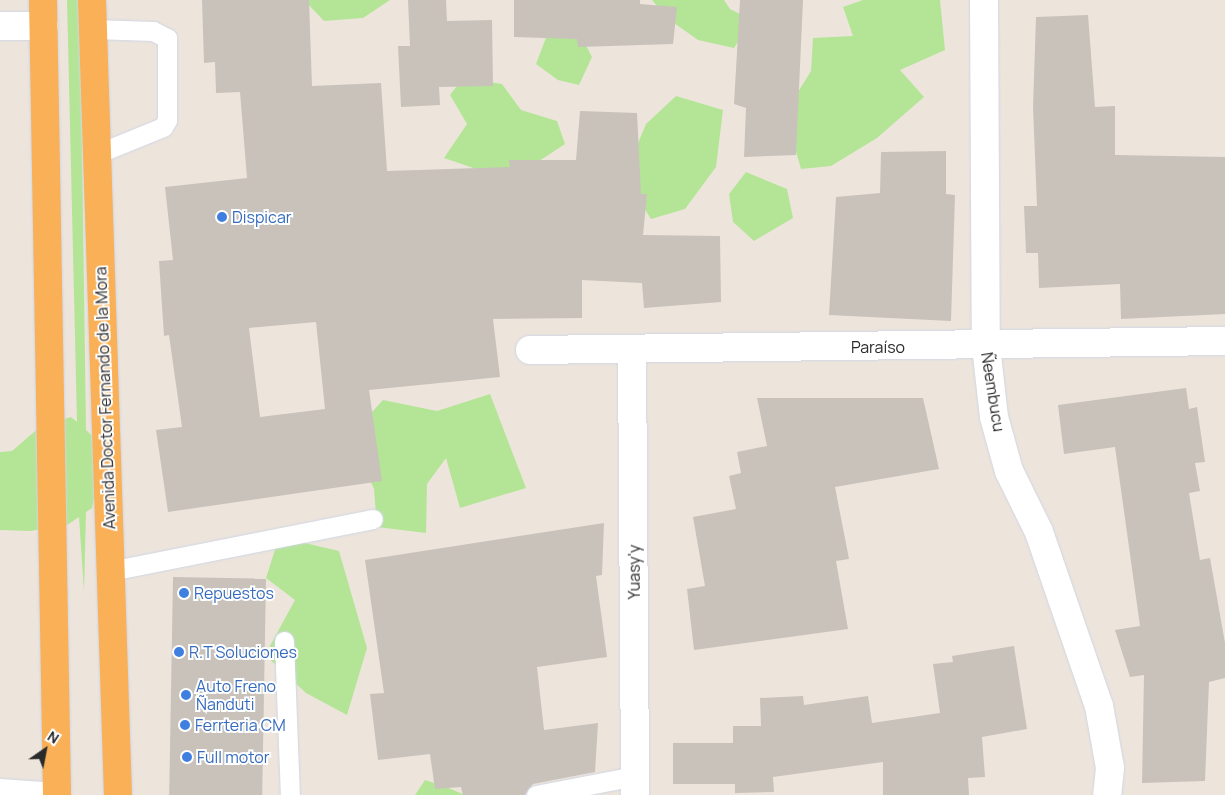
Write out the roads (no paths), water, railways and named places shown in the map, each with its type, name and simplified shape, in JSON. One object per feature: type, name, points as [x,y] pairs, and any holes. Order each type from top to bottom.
[{"type":"highway","name":"Avenida Doctor Fernando de la Mora","points":[[92,0],[118,795]]},
{"type":"highway","points":[[44,13],[57,793]]},
{"type":"street","name":"Ñeembucu","points":[[984,0],[986,346],[994,417],[1009,471],[1039,532],[1099,706],[1110,768],[1107,795]]},
{"type":"street","points":[[0,26],[44,13]]},
{"type":"street","name":"Paraíso","points":[[530,350],[986,346],[1225,340]]},
{"type":"street","name":"Yuasy'y","points":[[632,349],[635,785]]},
{"type":"lane","points":[[93,29],[153,31],[167,38],[167,120],[163,127],[96,154]]},
{"type":"lane","points":[[110,571],[373,519]]},
{"type":"lane","points":[[284,641],[290,795]]},
{"type":"lane","points":[[536,795],[635,785]]},
{"type":"lane","points":[[0,788],[57,793]]},
{"type":"place","name":"Dispicar","points":[[222,217]]},
{"type":"place","name":"Repuestos","points":[[184,593]]},
{"type":"place","name":"R.T Soluciones","points":[[179,652]]},
{"type":"place","name":"Auto Freno Ñanduti","points":[[186,695]]},
{"type":"place","name":"Ferrteria CM","points":[[185,725]]},
{"type":"place","name":"Full motor","points":[[187,757]]}]
